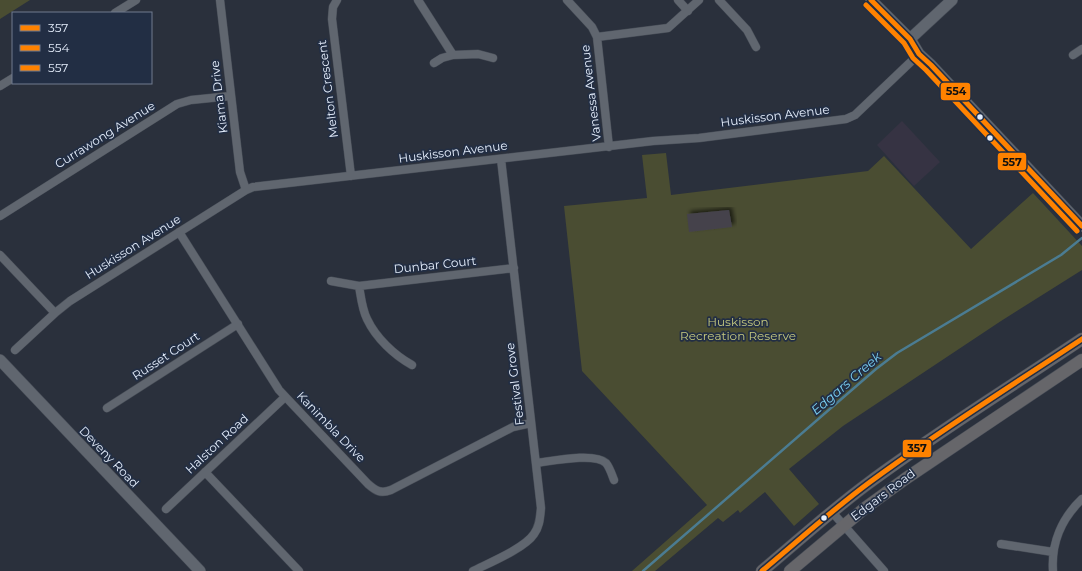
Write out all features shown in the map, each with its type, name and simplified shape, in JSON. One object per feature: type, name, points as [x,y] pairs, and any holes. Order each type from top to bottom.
[{"type":"main road","name":"Edgars Road","points":[[762,571],[870,482],[919,447],[1082,338]]},
{"type":"main road","name":"Edgars Road","points":[[790,571],[844,525],[904,479],[1082,360]]},
{"type":"street","points":[[117,12],[136,0]]},
{"type":"street","name":"Kiama Drive","points":[[220,0],[240,172],[246,190]]},
{"type":"street","name":"Melton Crescent","points":[[337,0],[333,7],[332,19],[350,176]]},
{"type":"street","points":[[418,0],[453,55]]},
{"type":"street","name":"Vanessa Avenue","points":[[567,0],[592,27],[596,37],[609,147]]},
{"type":"street","points":[[678,0],[688,11]]},
{"type":"street","points":[[596,37],[664,30],[673,25],[699,0]]},
{"type":"street","points":[[719,0],[747,30],[756,47]]},
{"type":"street","points":[[871,0],[910,39],[919,54],[1080,224]]},
{"type":"street","points":[[910,39],[952,0]]},
{"type":"street","points":[[1073,55],[1082,49]]},
{"type":"street","points":[[434,63],[442,58],[453,55],[478,54],[493,58]]},
{"type":"street","name":"Huskisson Avenue","points":[[15,350],[70,301],[253,187],[652,141],[699,138],[846,119],[854,115],[919,54]]},
{"type":"street","points":[[0,86],[12,79]]},
{"type":"street","name":"Currawong Avenue","points":[[0,216],[177,104],[191,100],[231,96]]},
{"type":"street","name":"Festival Grove","points":[[474,571],[526,543],[534,534],[540,521],[541,508],[501,159]]},
{"type":"street","name":"Kanimbla Drive","points":[[179,232],[285,397],[368,484],[380,492],[391,490],[513,427],[531,423]]},
{"type":"street","points":[[0,255],[55,313]]},
{"type":"street","name":"Dunbar Court","points":[[331,281],[359,286],[514,268]]},
{"type":"street","points":[[359,286],[363,309],[370,326],[394,353],[412,365]]},
{"type":"street","name":"Russet Court","points":[[107,408],[238,324]]},
{"type":"street","name":"Deveny Road","points":[[0,360],[200,571]]},
{"type":"street","name":"Halston Road","points":[[166,510],[285,397]]},
{"type":"street","points":[[536,463],[596,458],[606,463],[614,480]]},
{"type":"street","points":[[205,472],[299,571]]},
{"type":"street","points":[[1053,571],[1053,552],[1056,539],[1071,510],[1082,499]]},
{"type":"street","points":[[832,512],[884,571]]},
{"type":"street","points":[[1001,544],[1053,552]]},
{"type":"shaded area","points":[[902,121],[940,162],[914,186],[877,145]]},
{"type":"green space","points":[[0,0],[30,0],[0,19]]},
{"type":"green space","name":"Huskisson Recreation Reserve","points":[[666,153],[671,195],[868,171],[884,156],[971,249],[1033,193],[1082,246],[1082,270],[1001,321],[843,426],[789,469],[819,504],[794,526],[765,492],[740,513],[738,510],[723,522],[718,518],[655,571],[632,571],[707,505],[582,371],[564,206],[647,198],[642,155]]},
{"type":"building","points":[[729,210],[732,227],[689,232],[687,214]]},
{"type":"waterway","name":"Edgars Creek","points":[[643,571],[876,369],[897,353],[1061,255],[1082,238]]},
{"type":"transit line","name":"554","points":[[871,0],[910,39],[919,54],[1082,226]]},
{"type":"transit line","name":"557","points":[[866,5],[904,43],[913,58],[1077,231]]},
{"type":"transit line","name":"357","points":[[762,571],[842,504],[896,463],[1082,339]]}]
